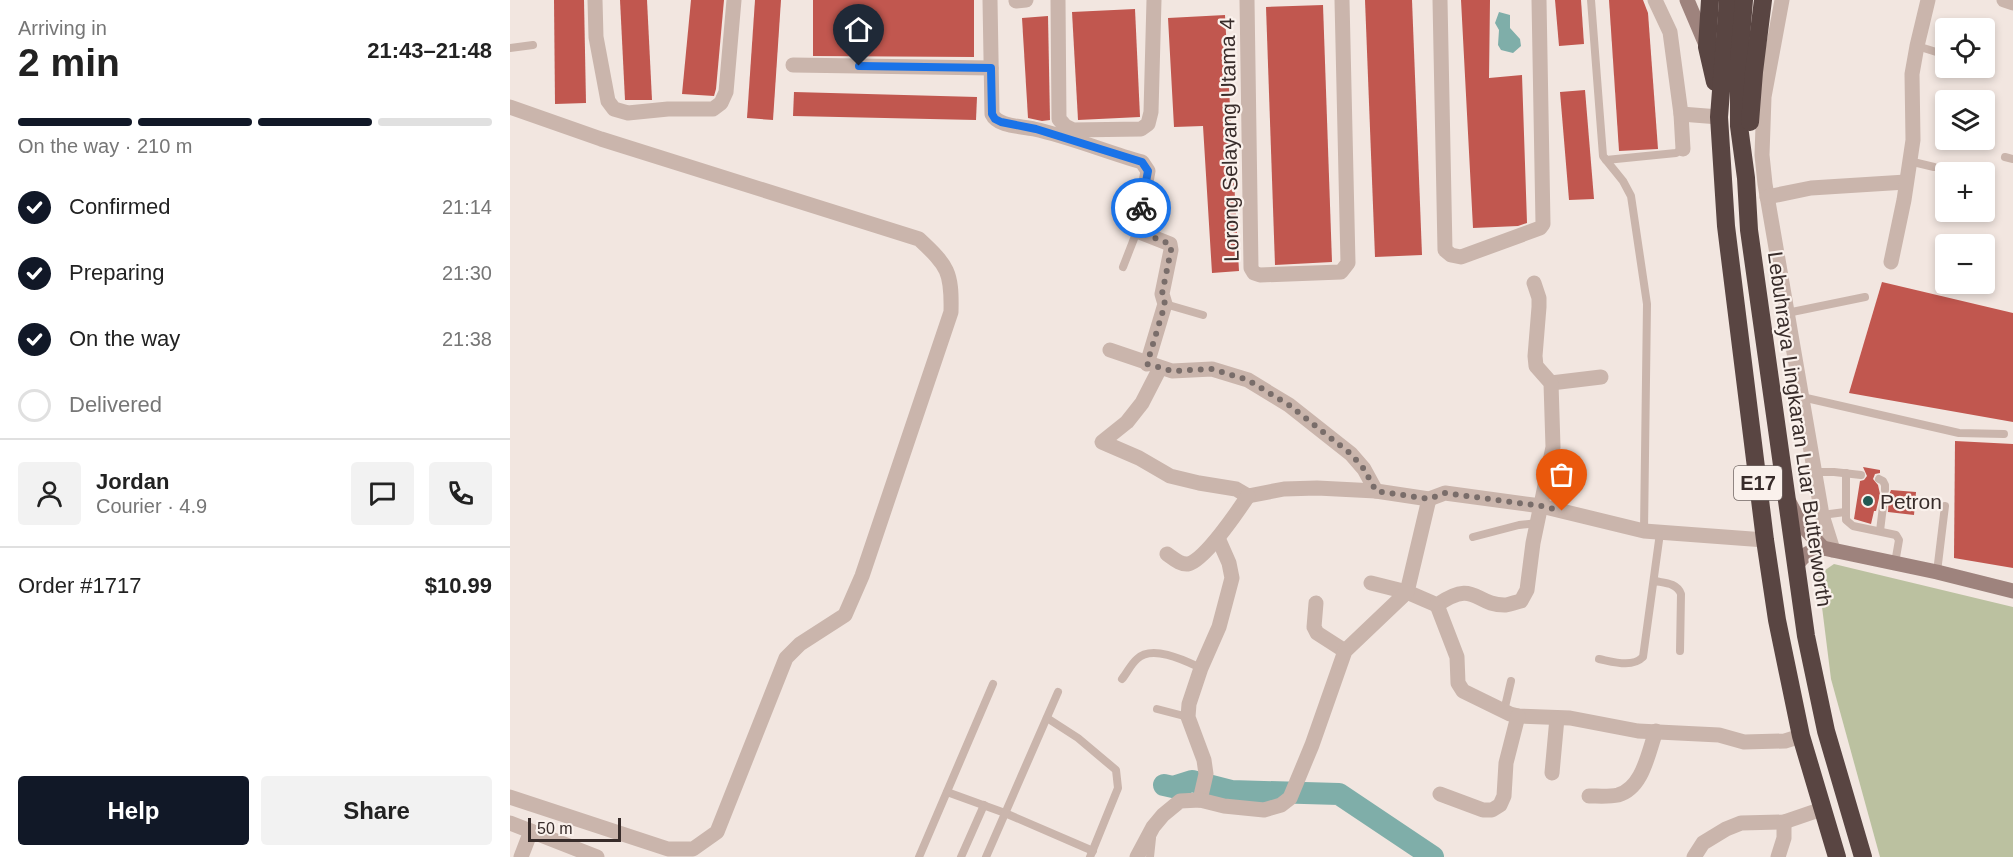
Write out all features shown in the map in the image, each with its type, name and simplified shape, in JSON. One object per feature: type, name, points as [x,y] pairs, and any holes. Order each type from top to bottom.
[{"type":"highway","points":[[1710,0],[1707,47],[1719,109]]},
{"type":"highway","name":"E17","points":[[1728,0],[1719,109],[1726,226],[1765,540],[1777,620],[1801,736],[1837,857]]},
{"type":"highway","name":"Lebuhraya Lingkaran Luar Butterworth","points":[[1744,0],[1738,61],[1739,126],[1746,178],[1749,230],[1806,636],[1826,731],[1863,857]]},
{"type":"highway","points":[[1746,178],[1754,72],[1763,0]]},
{"type":"street","points":[[595,0],[596,37],[608,101],[614,109],[628,113],[668,109],[712,109],[721,103],[726,92],[734,0]]},
{"type":"street","points":[[990,0],[992,114],[995,119],[1036,129],[1142,162],[1148,171],[1137,231],[1170,244],[1171,247],[1162,294],[1165,304],[1153,366],[1142,403],[1127,422],[1102,442],[1139,458],[1170,476],[1236,489],[1248,496],[1295,489],[1376,491],[1429,499],[1445,493],[1541,506],[1644,531],[1765,540]]},
{"type":"street","points":[[1058,0],[1059,119],[1073,130],[1141,129],[1148,124],[1151,112],[1154,0]]},
{"type":"street","name":"Lorong Selayang Utama 4","points":[[1247,0],[1251,268],[1254,273],[1260,275],[1341,272],[1348,262],[1342,0]]},
{"type":"street","points":[[1440,0],[1445,250],[1451,255],[1461,257],[1540,228],[1543,224],[1539,0]]},
{"type":"street","points":[[1655,0],[1670,32],[1681,114],[1683,149]]},
{"type":"street","points":[[1687,0],[1707,47]]},
{"type":"street","points":[[1782,0],[1764,98],[1762,155],[1767,197],[1828,549]]},
{"type":"street","points":[[1891,262],[1913,140],[1912,74],[1928,0]]},
{"type":"street","points":[[2004,0],[2013,3]]},
{"type":"street","points":[[793,65],[991,68]]},
{"type":"street","points":[[510,107],[601,139],[919,239],[942,261],[952,286],[951,312],[862,576],[845,615],[800,644],[786,658],[717,832],[693,849],[668,849],[510,797]]},
{"type":"street","points":[[1681,114],[1719,109]]},
{"type":"street","points":[[1767,197],[1810,188],[1906,182]]},
{"type":"street","points":[[1437,605],[1449,596],[1462,593],[1474,594],[1491,602],[1506,605],[1521,601],[1527,590],[1533,543],[1553,447],[1551,383],[1536,366],[1539,298],[1534,284]]},
{"type":"street","points":[[1110,350],[1172,371],[1212,369],[1248,380],[1289,405],[1351,454],[1364,469],[1376,491]]},
{"type":"street","points":[[1551,383],[1601,377]]},
{"type":"street","points":[[1167,554],[1181,563],[1191,563],[1218,538],[1248,496]]},
{"type":"street","points":[[1137,857],[1153,827],[1180,801],[1201,797],[1224,806],[1264,810],[1281,805],[1290,798],[1312,745],[1345,651],[1407,591],[1429,499]]},
{"type":"street","points":[[1787,500],[1800,522],[1828,549]]},
{"type":"street","points":[[1201,797],[1206,774],[1204,760],[1188,717],[1189,704],[1201,668],[1219,627],[1232,578],[1229,563],[1218,538]]},
{"type":"street","points":[[1797,566],[1804,555],[1811,551],[1828,549],[2013,591]]},
{"type":"street","points":[[1371,584],[1407,591],[1437,605],[1457,657],[1458,683],[1463,691],[1511,713],[1570,718],[1638,731],[1719,735],[1744,742],[1785,741],[1801,736]]},
{"type":"street","points":[[1316,603],[1314,627],[1317,633],[1345,651]]},
{"type":"street","points":[[1440,794],[1483,810],[1492,810],[1500,805],[1504,796],[1511,713]]},
{"type":"street","points":[[1552,773],[1557,718]]},
{"type":"street","points":[[1589,796],[1618,795],[1634,787],[1656,731]]},
{"type":"street","points":[[1694,857],[1703,843],[1741,823],[1784,822],[1822,809]]},
{"type":"street","points":[[1778,857],[1784,838],[1784,822]]},
{"type":"street","points":[[510,823],[593,856]]},
{"type":"street","points":[[521,857],[531,831]]},
{"type":"lane","points":[[1591,0],[1603,156],[1623,181],[1631,196],[1647,304],[1644,531]]},
{"type":"lane","points":[[510,48],[533,45]]},
{"type":"lane","points":[[1917,46],[1935,52]]},
{"type":"lane","points":[[1606,160],[1676,153],[1683,149]]},
{"type":"lane","points":[[1909,161],[1934,167]]},
{"type":"lane","points":[[1123,267],[1137,231]]},
{"type":"lane","points":[[1787,313],[1865,297]]},
{"type":"lane","points":[[1165,304],[1203,315]]},
{"type":"lane","points":[[1802,397],[1959,434],[2004,434]]},
{"type":"lane","points":[[1816,472],[1861,475]]},
{"type":"lane","points":[[1846,473],[1846,520],[1853,526],[1896,535],[1899,540],[1895,563]]},
{"type":"lane","points":[[1879,479],[1885,484],[1880,531]]},
{"type":"lane","points":[[1937,572],[1945,506]]},
{"type":"lane","points":[[1822,515],[1845,513]]},
{"type":"lane","points":[[1473,537],[1519,525],[1538,523]]},
{"type":"lane","points":[[1599,659],[1627,664],[1638,662],[1643,657],[1660,533]]},
{"type":"lane","points":[[1655,581],[1675,585],[1681,594],[1680,651]]},
{"type":"lane","points":[[1122,679],[1138,657],[1152,653],[1177,657],[1201,668]]},
{"type":"lane","points":[[1511,713],[1512,681]]},
{"type":"lane","points":[[919,857],[993,684]]},
{"type":"lane","points":[[986,857],[1058,692]]},
{"type":"lane","points":[[1157,709],[1188,717]]},
{"type":"lane","points":[[947,792],[1005,813],[1091,854],[1118,788],[1116,771],[1078,738],[1047,718]]},
{"type":"lane","points":[[961,857],[984,805]]},
{"type":"lane","points":[[1150,857],[1153,827]]},
{"type":"green space","points":[[1834,564],[2013,607],[2013,857],[1880,857],[1831,679],[1818,575]]},
{"type":"water","points":[[1499,12],[1510,15],[1510,28],[1520,39],[1521,46],[1513,53],[1501,50],[1498,45],[1499,30],[1495,23]]},
{"type":"building","points":[[554,0],[584,0],[586,103],[555,104]]},
{"type":"building","points":[[620,0],[647,0],[652,100],[625,100]]},
{"type":"building","points":[[691,0],[724,0],[714,96],[682,94]]},
{"type":"building","points":[[755,0],[781,0],[773,120],[747,118]]},
{"type":"building","points":[[813,0],[974,0],[974,57],[813,56]]},
{"type":"building","points":[[1365,0],[1412,0],[1422,255],[1375,257]]},
{"type":"building","points":[[1461,0],[1490,0],[1489,78],[1522,75],[1527,223],[1518,226],[1473,228]]},
{"type":"building","points":[[1555,0],[1581,0],[1584,44],[1559,46]]},
{"type":"building","points":[[1609,0],[1643,0],[1648,13],[1658,149],[1619,151]]},
{"type":"building","points":[[1323,5],[1332,262],[1275,265],[1266,7]]},
{"type":"building","points":[[1135,9],[1140,117],[1078,120],[1072,12]]},
{"type":"building","points":[[1225,15],[1239,271],[1212,273],[1203,126],[1174,127],[1168,18]]},
{"type":"building","points":[[1048,16],[1050,120],[1042,121],[1028,118],[1022,18]]},
{"type":"building","points":[[1585,90],[1594,199],[1569,200],[1560,92]]},
{"type":"building","points":[[794,92],[977,97],[976,120],[793,116]]},
{"type":"building","points":[[1882,282],[2013,313],[2013,422],[1849,393]]},
{"type":"building","points":[[1955,441],[2013,444],[2013,568],[1954,558]]},
{"type":"building","points":[[1863,467],[1880,470],[1880,473],[1875,474],[1873,479],[1878,485],[1880,494],[1871,524],[1854,519],[1860,481],[1867,476]]},
{"type":"building","points":[[1891,490],[1916,492],[1914,515],[1888,512]]},
{"type":"waterway","points":[[1164,785],[1173,787],[1192,781],[1231,791],[1339,794],[1433,857]]},
{"type":"way so far","points":[[1141,208],[1137,231],[1170,244],[1171,247],[1162,294],[1165,304],[1147,364],[1172,371],[1212,369],[1248,380],[1289,405],[1351,454],[1364,469],[1376,491],[1429,499],[1445,493],[1562,511]]},
{"type":"place","name":"Petron","points":[[1868,501]]},
{"type":"route","points":[[859,66],[991,68],[992,114],[995,119],[1036,129],[1142,162],[1148,171],[1141,208]]}]
